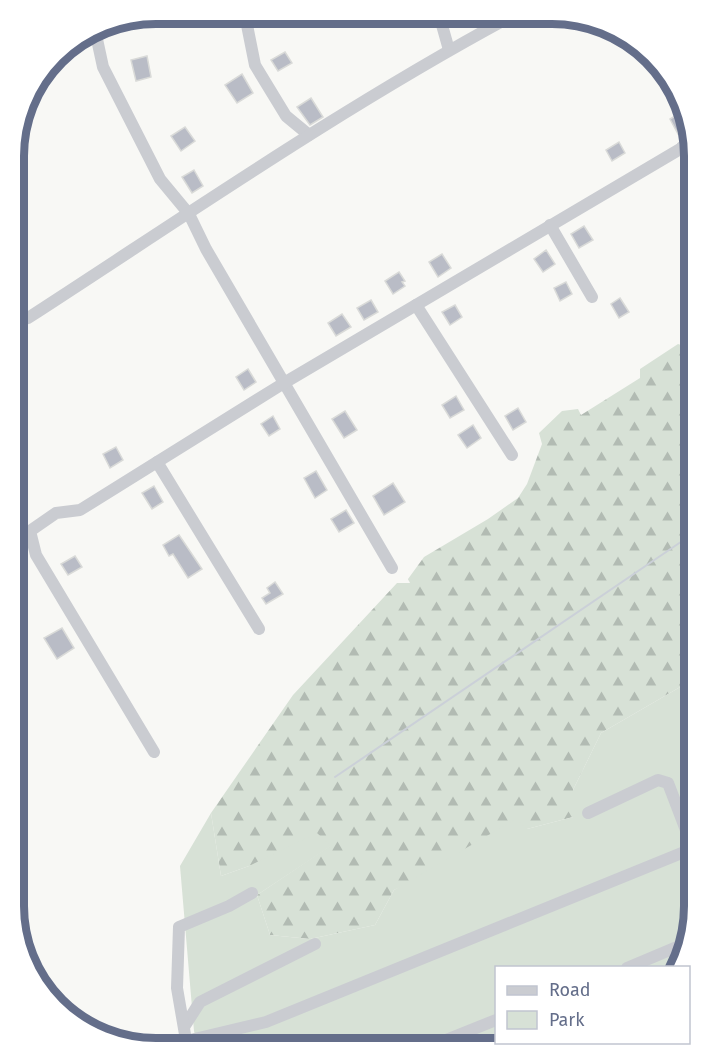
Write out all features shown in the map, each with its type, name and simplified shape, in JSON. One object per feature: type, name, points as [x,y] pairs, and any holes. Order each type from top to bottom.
[{"type":"street","points":[[247,24],[255,65],[286,117],[309,135]]},
{"type":"street","points":[[442,24],[449,50]]},
{"type":"street","points":[[24,319],[309,135],[449,50],[497,24]]},
{"type":"street","points":[[97,38],[103,67],[160,179],[189,214],[206,249],[392,568]]},
{"type":"street","points":[[154,752],[36,555],[30,531],[56,513],[80,510],[284,383],[683,146]]},
{"type":"street","points":[[550,225],[592,297]]},
{"type":"street","points":[[416,305],[512,455]]},
{"type":"street","points":[[157,462],[259,628]]},
{"type":"street","points":[[588,813],[657,780],[668,783],[684,824]]},
{"type":"street","points":[[208,1038],[266,1022],[684,853]]},
{"type":"street","points":[[185,1038],[177,988],[179,927],[230,906],[252,892]]},
{"type":"street","points":[[184,1027],[200,1002],[315,944]]},
{"type":"street","points":[[632,966],[677,947]]},
{"type":"street","points":[[451,1038],[495,1020]]},
{"type":"path","points":[[24,518],[30,531]]},
{"type":"green space","points":[[678,344],[684,346],[684,685],[601,733],[573,790],[573,817],[527,829],[394,890],[375,925],[310,939],[270,935],[257,895],[330,846],[249,866],[221,876],[211,813],[293,695],[397,583],[410,583],[408,579],[424,557],[488,519],[518,498],[527,484],[542,444],[539,433],[562,411],[578,409],[581,415],[640,378],[640,369]]},
{"type":"green space","points":[[684,685],[684,915],[677,948],[669,966],[495,966],[495,1038],[196,1038],[180,866],[211,813],[221,876],[249,866],[317,833],[331,846],[257,895],[270,935],[310,939],[375,925],[394,890],[516,819],[527,829],[573,817],[573,790],[601,733]]},
{"type":"building","points":[[285,52],[292,63],[278,71],[271,60]]},
{"type":"building","points":[[147,56],[151,77],[136,81],[131,60]]},
{"type":"building","points":[[242,74],[253,93],[237,103],[225,85]]},
{"type":"building","points":[[311,98],[323,117],[310,125],[297,107]]},
{"type":"building","points":[[677,115],[681,132],[678,134],[670,119]]},
{"type":"building","points":[[185,127],[195,141],[181,151],[171,136]]},
{"type":"building","points":[[619,142],[625,153],[612,161],[606,150]]},
{"type":"building","points":[[194,170],[203,186],[192,193],[182,177]]},
{"type":"building","points":[[584,226],[593,240],[579,248],[571,234]]},
{"type":"building","points":[[546,250],[555,264],[543,272],[534,259]]},
{"type":"building","points":[[442,254],[451,268],[438,277],[429,262]]},
{"type":"building","points":[[399,272],[405,281],[402,282],[405,286],[393,294],[385,281]]},
{"type":"building","points":[[566,282],[572,294],[560,301],[554,288]]},
{"type":"building","points":[[620,298],[629,312],[619,318],[611,304]]},
{"type":"building","points":[[371,300],[378,312],[364,320],[357,308]]},
{"type":"building","points":[[455,305],[462,317],[450,325],[442,312]]},
{"type":"building","points":[[342,314],[351,327],[336,336],[328,323]]},
{"type":"building","points":[[248,369],[256,382],[244,390],[236,377]]},
{"type":"building","points":[[456,396],[464,410],[450,418],[442,405]]},
{"type":"building","points":[[518,408],[526,422],[513,430],[505,416]]},
{"type":"building","points":[[345,411],[357,430],[344,438],[332,419]]},
{"type":"building","points":[[273,416],[280,429],[269,436],[261,424]]},
{"type":"building","points":[[473,425],[481,438],[467,448],[458,435]]},
{"type":"building","points":[[116,447],[123,460],[110,468],[103,454]]},
{"type":"building","points":[[316,471],[327,490],[315,498],[304,478]]},
{"type":"building","points":[[393,483],[405,502],[384,515],[373,496]]},
{"type":"building","points":[[154,486],[163,502],[152,509],[142,493]]},
{"type":"building","points":[[346,510],[354,523],[339,532],[331,519]]},
{"type":"building","points":[[179,535],[202,569],[188,578],[173,554],[169,556],[163,545]]},
{"type":"building","points":[[75,556],[82,567],[68,575],[61,564]]},
{"type":"building","points":[[275,582],[283,594],[266,604],[262,598],[270,593],[267,588]]},
{"type":"building","points":[[62,628],[74,648],[57,659],[44,638]]},
{"type":"waterway","points":[[335,777],[684,540]]}]
